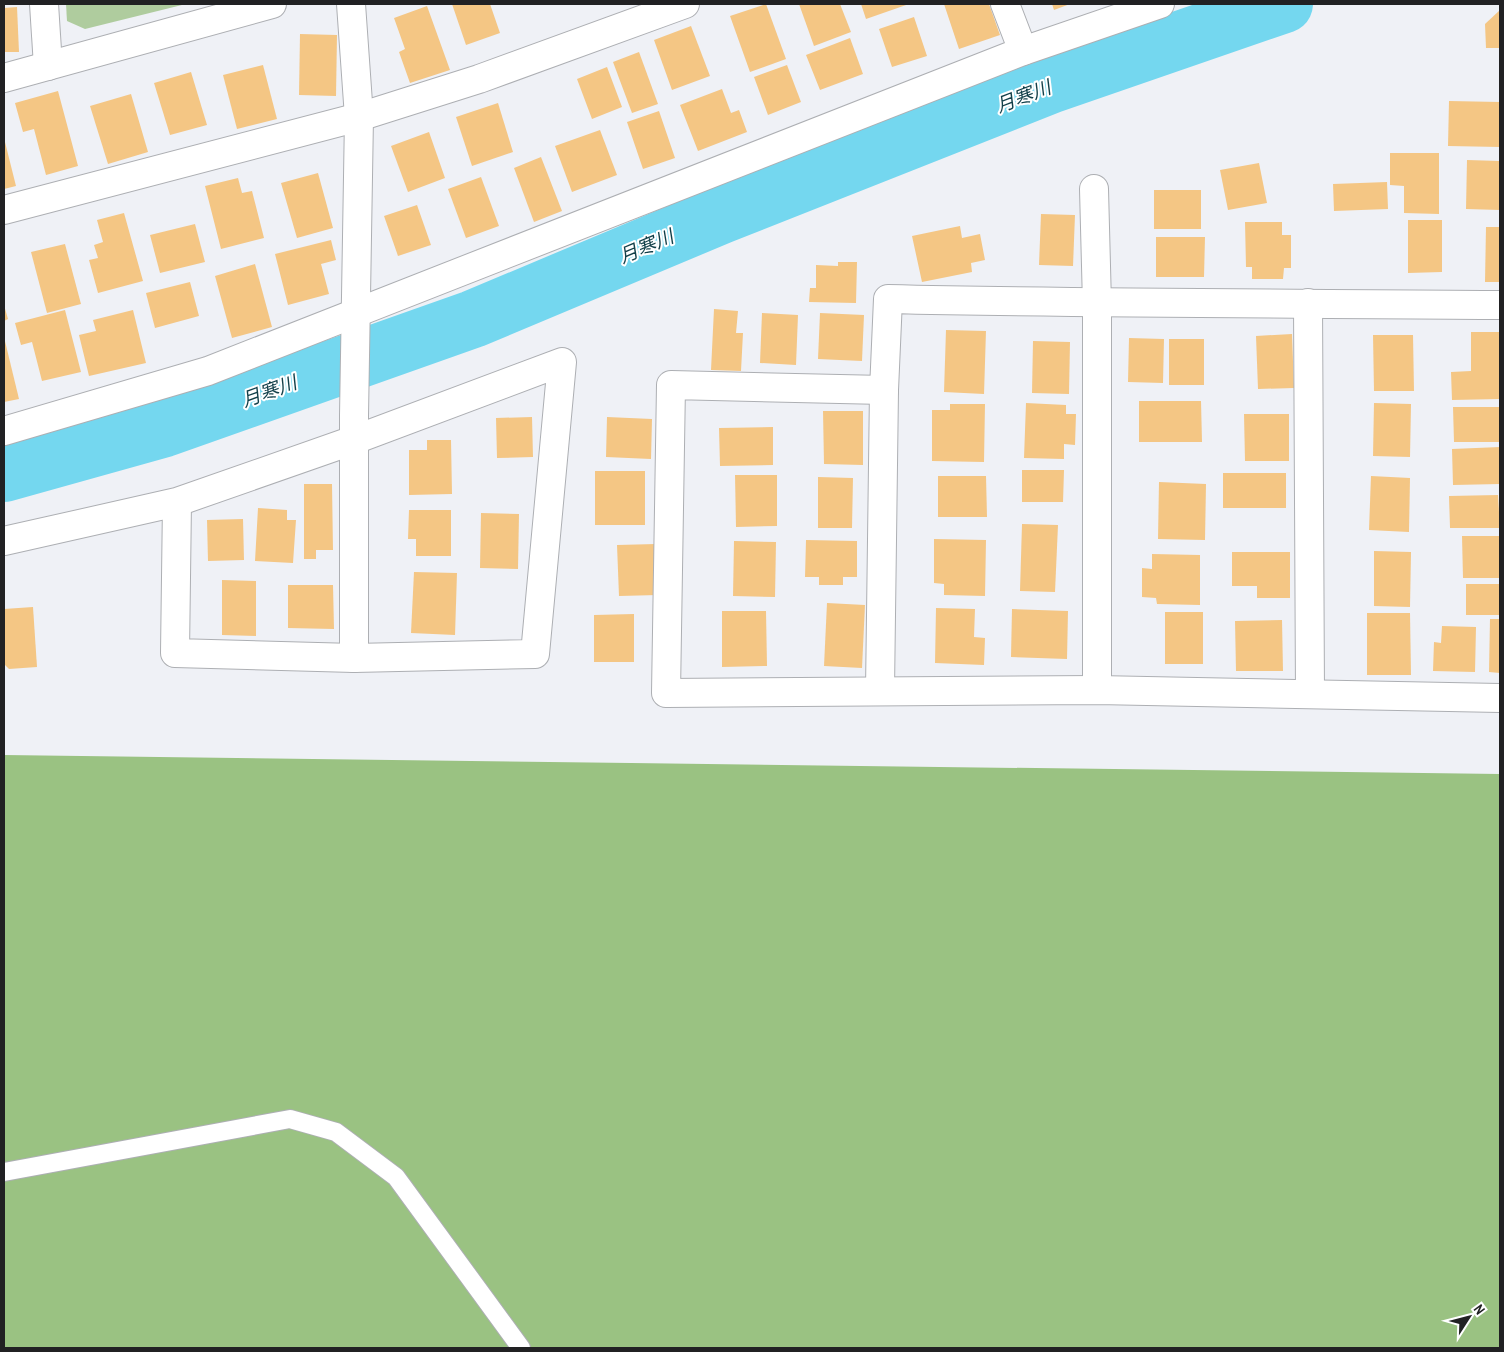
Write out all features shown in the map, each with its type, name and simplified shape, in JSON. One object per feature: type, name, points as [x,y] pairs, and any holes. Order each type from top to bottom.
[{"type":"street","points":[[44,4],[48,66]]},
{"type":"street","points":[[4,78],[272,4]]},
{"type":"street","points":[[351,4],[359,117],[355,315],[354,658]]},
{"type":"street","points":[[4,210],[359,117],[479,79],[685,4]]},
{"type":"street","points":[[1005,4],[1022,51]]},
{"type":"street","points":[[4,431],[208,372],[1022,51],[1160,4]]},
{"type":"street","points":[[1094,189],[1097,304],[1097,690]]},
{"type":"street","points":[[880,690],[884,390],[888,299],[1097,304],[1308,303],[1500,306]]},
{"type":"street","points":[[1308,303],[1310,692]]},
{"type":"street","points":[[4,540],[177,502],[354,428],[562,362],[535,654],[354,658],[174,653],[177,502]]},
{"type":"street","points":[[884,390],[672,385],[666,692],[1097,690],[1310,692],[1500,698]]},
{"type":"lane","points":[[4,1172],[290,1119],[336,1132],[396,1177],[521,1348]]},
{"type":"green space","points":[[66,4],[186,4],[85,29],[67,21]]},
{"type":"green space","points":[[4,755],[1500,774],[1500,1348],[4,1348]]},
{"type":"building","points":[[452,4],[490,4],[500,33],[466,45]]},
{"type":"building","points":[[766,4],[786,59],[750,72],[730,16]]},
{"type":"building","points":[[799,4],[840,4],[851,32],[814,46]]},
{"type":"building","points":[[861,4],[909,4],[866,19]]},
{"type":"building","points":[[944,4],[989,4],[1000,35],[959,49]]},
{"type":"building","points":[[1052,4],[1070,4],[1054,10]]},
{"type":"building","points":[[427,6],[450,70],[410,83],[399,52],[405,49],[394,18]]},
{"type":"building","points":[[17,7],[19,52],[4,52],[4,8]]},
{"type":"building","points":[[1500,10],[1500,48],[1486,48],[1485,24]]},
{"type":"building","points":[[914,17],[927,56],[892,67],[879,29]]},
{"type":"building","points":[[691,26],[710,76],[672,90],[654,40]]},
{"type":"building","points":[[300,34],[337,35],[336,96],[299,95]]},
{"type":"building","points":[[850,38],[863,74],[820,90],[806,55]]},
{"type":"building","points":[[639,52],[658,104],[632,113],[613,62]]},
{"type":"building","points":[[263,65],[277,119],[237,129],[223,75]]},
{"type":"building","points":[[787,65],[801,102],[768,115],[754,77]]},
{"type":"building","points":[[607,67],[622,107],[592,119],[577,79]]},
{"type":"building","points":[[191,72],[207,125],[170,135],[154,83]]},
{"type":"building","points":[[722,89],[731,113],[739,110],[747,132],[698,151],[680,105]]},
{"type":"building","points":[[58,91],[78,166],[46,175],[34,129],[23,132],[15,103]]},
{"type":"building","points":[[131,94],[148,152],[108,164],[90,106]]},
{"type":"building","points":[[1449,101],[1500,102],[1500,147],[1448,146]]},
{"type":"building","points":[[498,103],[513,152],[472,166],[456,117]]},
{"type":"building","points":[[659,111],[675,158],[643,169],[627,122]]},
{"type":"building","points":[[600,130],[617,175],[572,192],[555,146]]},
{"type":"building","points":[[429,132],[445,178],[408,192],[391,146]]},
{"type":"building","points":[[4,138],[16,186],[4,189]]},
{"type":"building","points":[[1390,153],[1439,153],[1439,214],[1404,213],[1404,186],[1390,185]]},
{"type":"building","points":[[541,157],[562,211],[534,222],[514,168]]},
{"type":"building","points":[[1467,160],[1500,161],[1500,210],[1466,209]]},
{"type":"building","points":[[1259,163],[1267,203],[1228,210],[1220,170]]},
{"type":"building","points":[[318,173],[333,228],[297,238],[281,183]]},
{"type":"building","points":[[481,177],[499,226],[466,238],[448,189]]},
{"type":"building","points":[[238,178],[242,193],[252,191],[264,238],[221,249],[205,186]]},
{"type":"building","points":[[1387,182],[1388,209],[1334,211],[1333,184]]},
{"type":"building","points":[[1154,190],[1201,190],[1201,229],[1154,229]]},
{"type":"building","points":[[417,205],[431,245],[398,256],[384,216]]},
{"type":"building","points":[[124,213],[143,281],[98,293],[89,260],[98,258],[94,245],[103,242],[97,220]]},
{"type":"building","points":[[1041,214],[1075,215],[1073,266],[1039,265]]},
{"type":"building","points":[[1408,220],[1442,220],[1442,272],[1408,273]]},
{"type":"building","points":[[1245,222],[1282,222],[1282,235],[1291,235],[1291,268],[1284,268],[1283,279],[1252,279],[1252,267],[1246,267]]},
{"type":"building","points":[[195,224],[205,262],[160,273],[150,235]]},
{"type":"building","points":[[960,226],[962,238],[980,234],[985,260],[971,263],[972,272],[922,282],[912,236]]},
{"type":"building","points":[[1486,227],[1500,227],[1500,282],[1485,282]]},
{"type":"building","points":[[1156,237],[1205,237],[1204,277],[1156,277]]},
{"type":"building","points":[[331,240],[336,260],[321,264],[329,294],[288,305],[275,254]]},
{"type":"building","points":[[65,244],[81,304],[47,313],[31,252]]},
{"type":"building","points":[[838,262],[857,262],[856,303],[809,302],[810,288],[816,288],[816,265],[838,266]]},
{"type":"building","points":[[255,264],[272,327],[232,338],[215,276]]},
{"type":"building","points":[[190,282],[199,316],[155,328],[146,293]]},
{"type":"building","points":[[4,305],[8,319],[4,321]]},
{"type":"building","points":[[714,309],[738,311],[736,333],[743,333],[741,371],[711,370]]},
{"type":"building","points":[[65,310],[81,372],[42,381],[32,342],[21,345],[15,323]]},
{"type":"building","points":[[133,310],[146,363],[89,376],[79,335],[96,331],[93,320]]},
{"type":"building","points":[[762,313],[798,315],[796,365],[760,363]]},
{"type":"building","points":[[820,313],[864,315],[862,361],[818,359]]},
{"type":"building","points":[[946,330],[986,331],[984,394],[944,392]]},
{"type":"building","points":[[1471,332],[1500,332],[1500,399],[1452,400],[1451,372],[1471,371]]},
{"type":"building","points":[[1292,334],[1294,388],[1258,389],[1256,336]]},
{"type":"building","points":[[1373,335],[1413,335],[1414,391],[1374,391]]},
{"type":"building","points":[[4,337],[19,399],[4,402]]},
{"type":"building","points":[[1129,338],[1164,339],[1163,383],[1128,382]]},
{"type":"building","points":[[1169,339],[1204,339],[1204,385],[1169,385]]},
{"type":"building","points":[[1033,341],[1070,342],[1069,394],[1032,393]]},
{"type":"building","points":[[1139,401],[1201,401],[1202,442],[1139,442]]},
{"type":"building","points":[[1026,403],[1066,405],[1066,414],[1076,414],[1075,445],[1064,444],[1064,459],[1024,458]]},
{"type":"building","points":[[1374,403],[1411,404],[1410,457],[1373,456]]},
{"type":"building","points":[[950,404],[985,404],[984,462],[932,461],[932,410],[950,410]]},
{"type":"building","points":[[1453,407],[1500,407],[1500,442],[1454,442]]},
{"type":"building","points":[[823,411],[863,411],[863,465],[824,464]]},
{"type":"building","points":[[1244,414],[1289,414],[1289,461],[1245,461]]},
{"type":"building","points":[[532,417],[533,457],[497,458],[496,418]]},
{"type":"building","points":[[607,417],[652,419],[651,459],[606,457]]},
{"type":"building","points":[[773,427],[773,465],[720,466],[719,428]]},
{"type":"building","points":[[427,440],[451,440],[452,494],[409,495],[409,450],[427,450]]},
{"type":"building","points":[[1500,447],[1500,484],[1453,485],[1452,449]]},
{"type":"building","points":[[1022,470],[1064,470],[1063,502],[1022,502]]},
{"type":"building","points":[[595,471],[645,471],[645,525],[595,525]]},
{"type":"building","points":[[1223,473],[1286,473],[1286,508],[1223,508]]},
{"type":"building","points":[[735,475],[777,475],[777,526],[736,527]]},
{"type":"building","points":[[938,476],[986,476],[987,517],[938,517]]},
{"type":"building","points":[[1371,476],[1410,478],[1409,532],[1369,530]]},
{"type":"building","points":[[818,477],[853,478],[852,528],[818,528]]},
{"type":"building","points":[[1159,482],[1206,484],[1205,540],[1158,539]]},
{"type":"building","points":[[304,484],[332,484],[333,550],[316,550],[316,559],[304,559]]},
{"type":"building","points":[[1498,495],[1500,528],[1450,528],[1449,496]]},
{"type":"building","points":[[258,508],[287,510],[287,520],[296,520],[293,563],[255,561]]},
{"type":"building","points":[[409,510],[451,510],[451,556],[416,556],[416,539],[408,539]]},
{"type":"building","points":[[481,513],[519,514],[518,569],[480,568]]},
{"type":"building","points":[[243,519],[244,560],[208,561],[207,520]]},
{"type":"building","points":[[1022,524],[1058,525],[1055,592],[1020,591]]},
{"type":"building","points":[[1462,536],[1500,536],[1500,578],[1463,578]]},
{"type":"building","points":[[934,539],[986,540],[985,596],[944,595],[944,584],[934,583]]},
{"type":"building","points":[[806,540],[857,541],[857,577],[843,577],[843,585],[819,585],[819,577],[805,577]]},
{"type":"building","points":[[734,541],[776,542],[775,597],[733,596]]},
{"type":"building","points":[[656,544],[658,595],[619,596],[617,545]]},
{"type":"building","points":[[1374,551],[1411,552],[1410,607],[1374,606]]},
{"type":"building","points":[[1232,552],[1290,552],[1290,598],[1257,598],[1257,586],[1232,586]]},
{"type":"building","points":[[1152,554],[1200,555],[1200,605],[1157,604],[1156,598],[1142,597],[1142,568],[1152,569]]},
{"type":"building","points":[[414,572],[457,573],[455,635],[411,633]]},
{"type":"building","points":[[222,580],[256,581],[256,636],[222,635]]},
{"type":"building","points":[[1466,584],[1500,584],[1500,615],[1466,615]]},
{"type":"building","points":[[288,585],[333,585],[334,629],[288,628]]},
{"type":"building","points":[[827,603],[865,605],[862,668],[824,666]]},
{"type":"building","points":[[33,607],[37,667],[9,669],[4,664],[4,609]]},
{"type":"building","points":[[936,608],[975,609],[974,637],[985,638],[984,665],[935,663]]},
{"type":"building","points":[[1012,609],[1068,611],[1067,659],[1011,657]]},
{"type":"building","points":[[722,611],[766,611],[767,666],[722,667]]},
{"type":"building","points":[[1165,612],[1203,612],[1203,664],[1165,664]]},
{"type":"building","points":[[1367,613],[1410,613],[1411,675],[1367,675]]},
{"type":"building","points":[[634,614],[634,662],[594,662],[594,615]]},
{"type":"building","points":[[1490,619],[1500,619],[1500,673],[1489,672]]},
{"type":"building","points":[[1282,620],[1283,671],[1236,671],[1235,621]]},
{"type":"building","points":[[1442,626],[1476,627],[1475,672],[1433,671],[1434,642],[1441,643]]},
{"type":"waterway","name":"月寒川","points":[[4,473],[165,428],[473,319],[721,215],[1052,84],[1284,4]]}]
